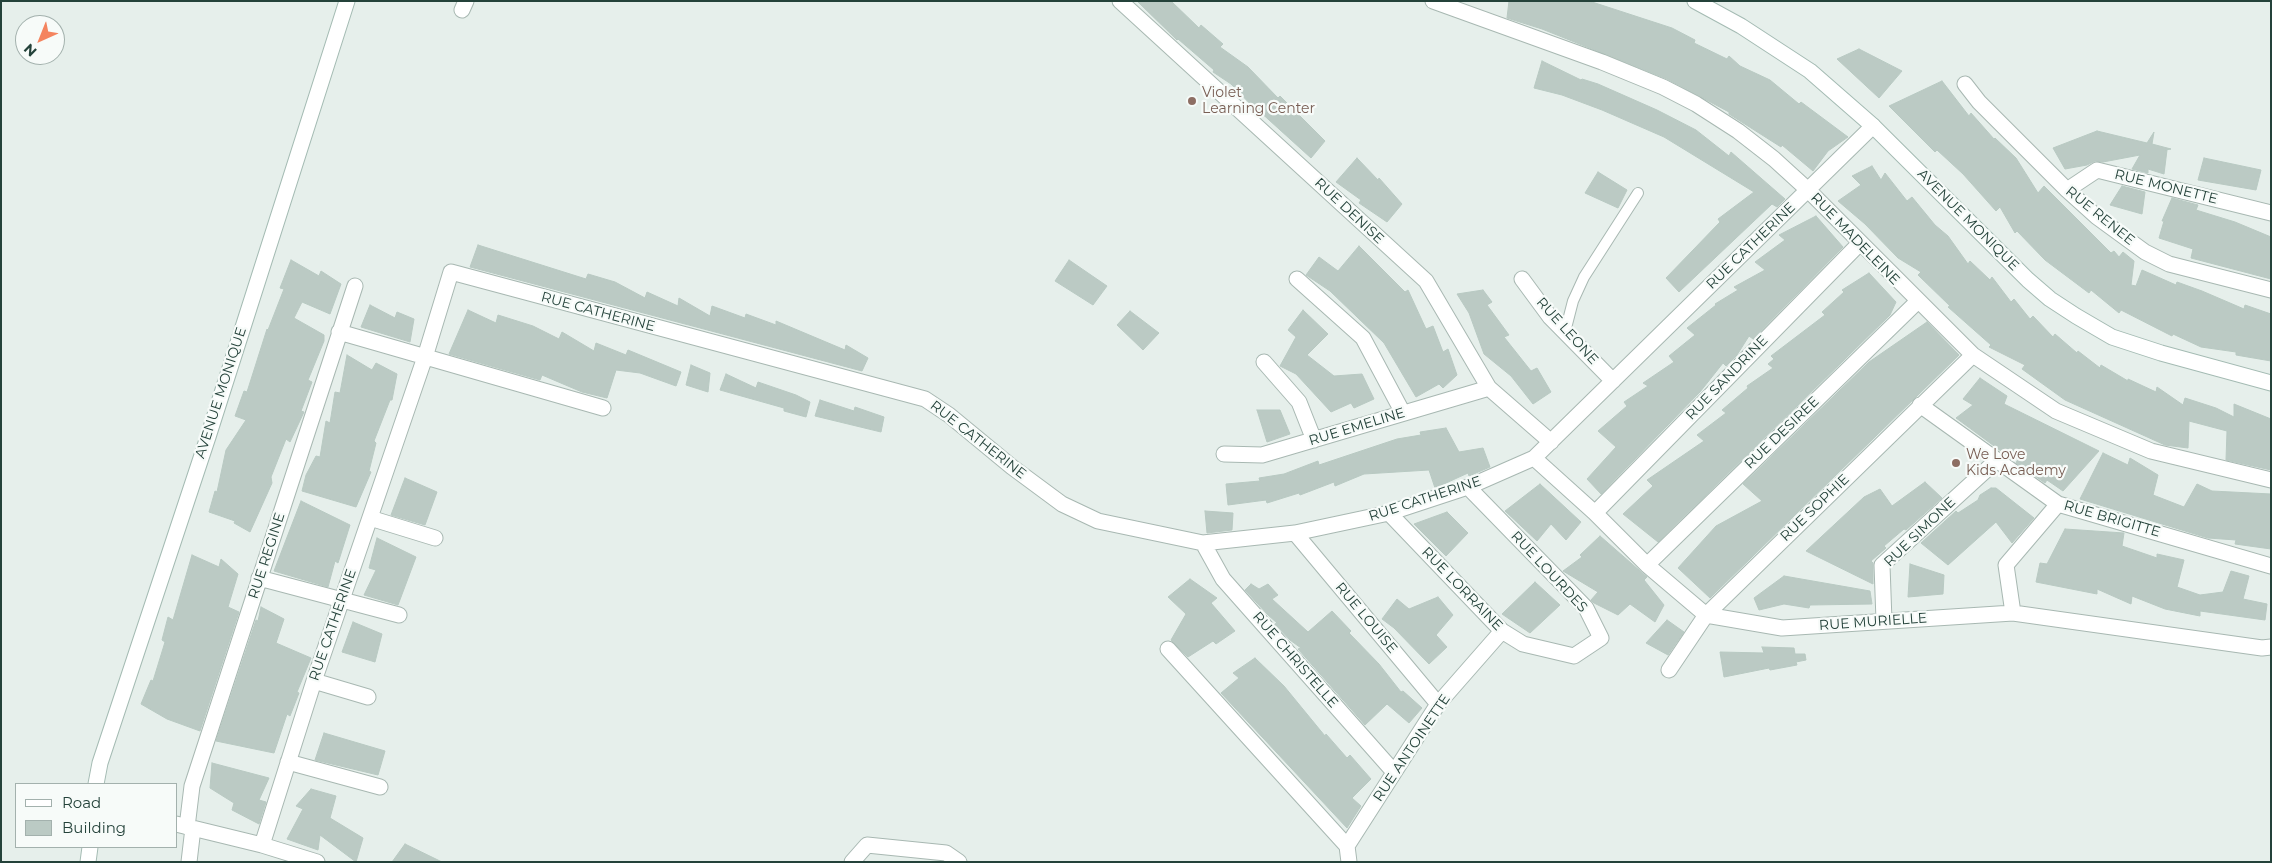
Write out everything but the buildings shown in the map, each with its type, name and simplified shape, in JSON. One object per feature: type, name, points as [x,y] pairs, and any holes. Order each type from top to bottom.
[{"type":"street","name":"AVENUE MONIQUE","points":[[96,783],[100,763],[205,446],[347,1]]},
{"type":"street","name":"RUE DENISE","points":[[1120,1],[1426,281],[1489,388],[1551,442]]},
{"type":"street","name":"RUE MADELEINE","points":[[1433,1],[1602,62],[1663,87],[1696,104],[1738,131],[1774,159],[1808,190],[1973,355],[2056,411],[2151,451],[2271,480]]},
{"type":"street","name":"AVENUE MONIQUE","points":[[1695,1],[1741,26],[1810,71],[1873,126],[2028,280],[2050,299],[2076,316],[2120,339],[2161,353],[2271,383]]},
{"type":"street","name":"RUE RENEE","points":[[1965,84],[1979,102],[2067,190],[2121,236],[2145,252],[2169,264],[2271,290]]},
{"type":"street","name":"RUE CATHERINE","points":[[262,845],[314,681],[425,357],[451,272],[925,399],[949,415],[1012,467],[1062,504],[1098,521],[1204,543],[1295,532],[1389,513],[1468,487],[1534,458],[1873,126]]},
{"type":"street","name":"RUE MONETTE","points":[[2067,190],[2098,170],[2271,213]]},
{"type":"street","name":"RUE SANDRINE","points":[[1595,513],[1860,243]]},
{"type":"street","points":[[1296,279],[1363,338],[1403,413]]},
{"type":"street","name":"RUE LEONE","points":[[1522,279],[1550,317],[1613,381]]},
{"type":"street","name":"RUE REGINE","points":[[189,862],[185,826],[192,786],[355,286]]},
{"type":"street","name":"RUE DESIREE","points":[[1647,565],[1918,302]]},
{"type":"street","points":[[339,332],[603,408]]},
{"type":"street","name":"RUE SOPHIE","points":[[1669,670],[1706,615],[1973,355]]},
{"type":"street","points":[[1264,362],[1300,402],[1314,440]]},
{"type":"street","name":"RUE EMELINE","points":[[1224,454],[1262,455],[1489,388]]},
{"type":"street","name":"RUE BRIGITTE","points":[[1920,405],[2058,504],[2271,566]]},
{"type":"street","points":[[1534,458],[1595,513],[1647,565],[1706,615]]},
{"type":"street","name":"RUE SIMONE","points":[[1884,621],[1882,566],[1996,461]]},
{"type":"street","name":"RUE LOURDES","points":[[1468,487],[1586,608],[1601,638],[1574,656]]},
{"type":"street","points":[[2013,613],[2006,565],[2058,504]]},
{"type":"street","name":"RUE LORRAINE","points":[[1389,513],[1502,631],[1523,644],[1574,656]]},
{"type":"street","points":[[370,518],[435,538]]},
{"type":"street","name":"RUE LOUISE","points":[[1295,532],[1438,704]]},
{"type":"street","name":"RUE CHRISTELLE","points":[[1204,543],[1223,579],[1394,772]]},
{"type":"street","points":[[259,578],[399,615]]},
{"type":"street","name":"RUE MURIELLE","points":[[1706,615],[1782,628],[2013,613],[2262,648],[2271,647]]},
{"type":"street","name":"RUE ANTOINETTE","points":[[1347,846],[1438,704],[1502,631]]},
{"type":"street","points":[[1168,649],[1347,846],[1349,862]]},
{"type":"street","points":[[314,681],[368,697]]},
{"type":"street","points":[[288,762],[380,787]]},
{"type":"street","points":[[185,826],[262,845],[318,862]]},
{"type":"street","points":[[852,862],[867,845],[946,853],[959,862]]},
{"type":"street","points":[[88,862],[90,848]]},
{"type":"lane","points":[[1565,332],[1573,301],[1584,277],[1638,192]]},
{"type":"place","name":"Violet Learning Center","points":[[1192,101]]},
{"type":"place","name":"We Love Kids Academy","points":[[1956,463]]}]
